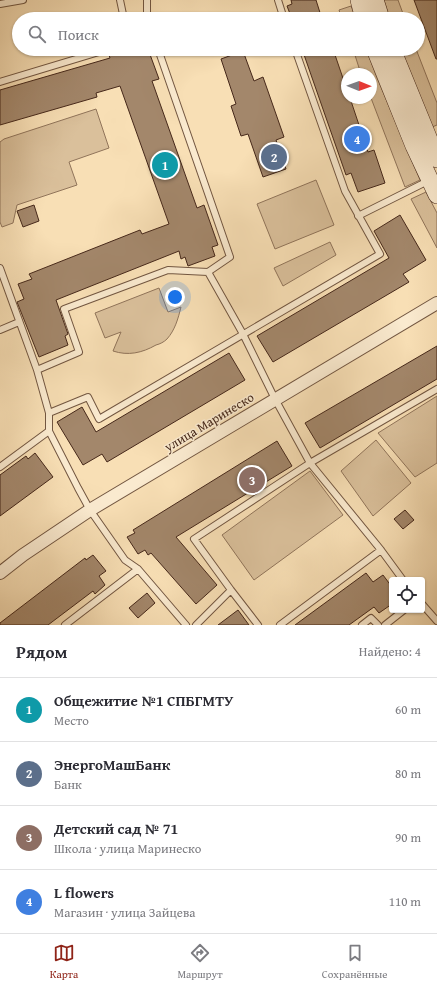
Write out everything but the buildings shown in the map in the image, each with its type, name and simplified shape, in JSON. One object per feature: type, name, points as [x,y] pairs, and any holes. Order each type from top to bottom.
[{"type":"street","points":[[359,0],[362,12]]},
{"type":"street","points":[[375,0],[379,12]]},
{"type":"street","points":[[378,56],[385,76],[427,140],[437,159]]},
{"type":"street","points":[[395,56],[427,140],[435,184]]},
{"type":"street","name":"улица Маринеско","points":[[0,573],[30,550],[90,510],[437,303]]},
{"type":"lane","points":[[0,4],[23,0]]},
{"type":"lane","points":[[120,0],[123,12]]},
{"type":"lane","points":[[147,0],[147,12]]},
{"type":"lane","points":[[278,0],[282,12]]},
{"type":"lane","points":[[0,82],[86,56]]},
{"type":"lane","points":[[37,370],[79,352],[64,309],[168,270],[208,272],[230,257],[160,56]]},
{"type":"lane","points":[[49,413],[88,397],[99,419],[380,254],[345,191],[297,56]]},
{"type":"lane","points":[[358,216],[435,184]]},
{"type":"lane","points":[[0,268],[37,370],[49,413],[49,431],[90,510],[125,560],[138,568],[186,625]]},
{"type":"lane","points":[[208,272],[243,334],[275,399],[310,463],[402,577]]},
{"type":"lane","points":[[0,330],[19,322]]},
{"type":"lane","points":[[258,625],[194,539],[310,463],[437,389]]},
{"type":"lane","points":[[0,467],[49,431]]},
{"type":"lane","points":[[280,625],[381,550]]},
{"type":"lane","points":[[65,625],[138,568]]},
{"type":"lane","points":[[196,625],[231,590]]},
{"type":"lane","points":[[425,607],[437,621]]},
{"type":"lane","points":[[385,625],[400,613]]},
{"type":"lane","points":[[362,625],[371,618],[378,625]]},
{"type":"shaded area","points":[[384,0],[398,0],[402,12],[388,12]]},
{"type":"shaded area","points":[[351,6],[353,12],[340,12],[339,10]]},
{"type":"shaded area","points":[[355,56],[369,56],[373,68],[359,68]]},
{"type":"shaded area","points":[[404,56],[419,56],[437,103],[437,125],[432,127]]},
{"type":"shaded area","points":[[377,78],[420,180],[405,187],[373,104],[377,104]]},
{"type":"shaded area","points":[[96,109],[109,148],[69,162],[77,185],[17,205],[13,223],[2,227],[0,222],[0,142],[4,139]]},
{"type":"shaded area","points":[[316,180],[334,225],[275,249],[257,204]]},
{"type":"shaded area","points":[[426,192],[437,213],[437,248],[411,199]]},
{"type":"shaded area","points":[[330,242],[336,255],[283,286],[274,268]]},
{"type":"shaded area","points":[[159,288],[168,312],[181,307],[176,324],[170,336],[162,343],[140,352],[119,353],[113,351],[121,332],[105,338],[95,313]]},
{"type":"shaded area","points":[[437,396],[437,463],[415,477],[378,433]]},
{"type":"shaded area","points":[[376,440],[411,483],[373,516],[341,471]]},
{"type":"shaded area","points":[[310,471],[343,515],[254,580],[222,535]]},
{"type":"place","name":"L flowers","points":[[357,139]]},
{"type":"place","name":"ЭнергоМашБанк","points":[[274,157]]},
{"type":"place","name":"Общежитие №1 СПБГМТУ","points":[[165,165]]},
{"type":"place","name":"Детский сад № 71","points":[[252,480]]}]
